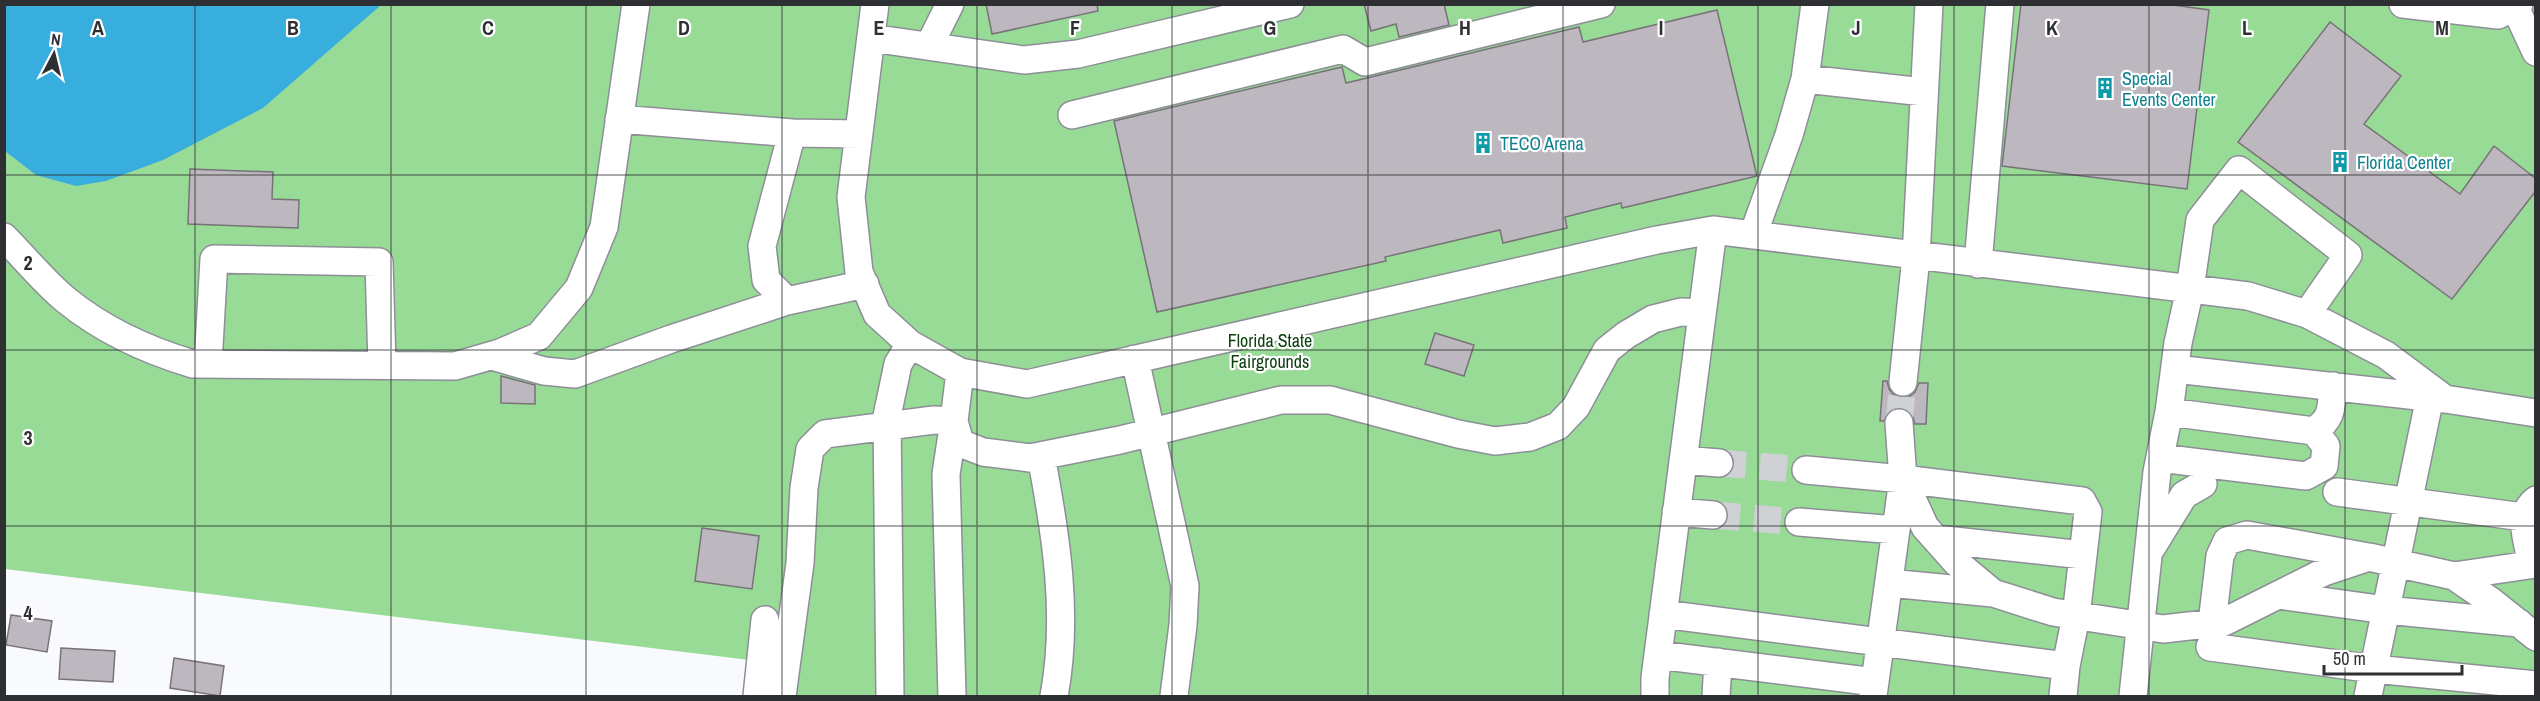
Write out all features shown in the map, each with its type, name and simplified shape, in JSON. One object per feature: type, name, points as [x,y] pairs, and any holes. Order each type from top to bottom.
[{"type":"street","points":[[4,237],[65,299],[108,330],[153,352],[193,364],[455,366],[492,356],[539,336],[579,288],[604,227],[636,4]]},
{"type":"street","points":[[875,4],[851,196],[859,272],[877,314],[910,344],[960,372],[1027,384],[1657,240],[1713,230],[1916,257],[2247,296],[2307,314],[2386,355],[2438,398]]},
{"type":"street","points":[[929,46],[950,4]]},
{"type":"street","points":[[871,38],[1024,60],[1078,54],[1213,13],[1290,4]]},
{"type":"street","points":[[1072,115],[1343,49],[1365,62],[1601,4]]},
{"type":"street","points":[[1753,236],[1789,135],[1805,79],[1815,4]]},
{"type":"street","points":[[1903,382],[1916,257],[1929,4]]},
{"type":"street","points":[[1978,264],[2000,4]]},
{"type":"street","points":[[2403,4],[2498,15],[2517,6],[2535,52]]},
{"type":"street","points":[[1805,79],[1924,92]]},
{"type":"street","points":[[619,119],[792,133],[859,134]]},
{"type":"street","points":[[787,301],[766,280],[762,246],[792,133]]},
{"type":"street","points":[[2138,696],[2142,626],[2160,458],[2178,343],[2190,289],[2199,220],[2240,170],[2348,255],[2307,314]]},
{"type":"street","points":[[1654,696],[1713,230]]},
{"type":"street","points":[[208,364],[214,259],[379,262],[382,365]]},
{"type":"street","points":[[492,356],[544,371],[575,375],[671,339],[787,301],[865,285]]},
{"type":"street","points":[[954,421],[960,443],[983,452],[1030,458],[1151,432],[1281,400],[1330,400],[1458,434],[1495,441],[1530,437],[1558,426],[1564,420],[1576,407],[1607,350],[1626,335],[1653,319],[1681,312],[1702,313]]},
{"type":"street","points":[[890,696],[887,416],[898,364],[910,344]]},
{"type":"street","points":[[1134,359],[1185,586],[1184,625],[1174,696]]},
{"type":"street","points":[[2175,369],[2438,398],[2535,413]]},
{"type":"street","points":[[952,696],[946,474],[960,372]]},
{"type":"street","points":[[2169,412],[2314,430],[2325,423],[2331,414],[2333,386]]},
{"type":"street","points":[[2368,696],[2407,502],[2438,398]]},
{"type":"street","points":[[782,696],[800,563],[804,488],[810,449],[825,434],[934,420],[954,421]]},
{"type":"street","points":[[1658,655],[1718,662],[1874,689],[1904,479],[1899,423]]},
{"type":"street","points":[[2160,458],[2306,476],[2324,466],[2326,446],[2314,430]]},
{"type":"street","points":[[1041,456],[1057,559],[1063,620],[1054,696]]},
{"type":"street","points":[[1683,460],[1719,463]]},
{"type":"street","points":[[1806,470],[1904,479],[2082,501],[2088,512],[2076,616],[2066,666],[2063,696]]},
{"type":"street","points":[[1904,479],[1925,527],[1957,563],[1993,593]]},
{"type":"street","points":[[2149,551],[2184,495],[2203,484]]},
{"type":"street","points":[[2211,635],[2220,556],[2227,541],[2247,535],[2396,562],[2454,576],[2534,564],[2529,509],[2407,502],[2337,492]]},
{"type":"street","points":[[1676,512],[1713,514]]},
{"type":"street","points":[[1799,522],[1896,530]]},
{"type":"street","points":[[1936,539],[2083,555]]},
{"type":"street","points":[[2211,635],[2224,622],[2278,594],[2324,572],[2369,557]]},
{"type":"street","points":[[2454,576],[2527,630]]},
{"type":"street","points":[[1889,583],[1993,593],[2053,612],[2211,635],[2374,669],[2535,685]]},
{"type":"street","points":[[2278,594],[2527,630]]},
{"type":"street","points":[[1663,614],[2066,666]]},
{"type":"street","points":[[757,696],[765,620]]},
{"type":"street","points":[[1716,696],[1718,662]]},
{"type":"green space","name":"Florida State Fairgrounds","points":[[5,5],[2535,5],[2535,696],[769,696],[774,663],[5,569]]},
{"type":"water","points":[[4,5],[381,5],[263,108],[163,160],[106,181],[76,186],[36,175],[5,151]]},
{"type":"building","points":[[986,4],[1097,4],[1098,11],[992,34]]},
{"type":"building","points":[[1364,4],[1444,4],[1449,25],[1399,37],[1396,24],[1371,31]]},
{"type":"building","name":"Special Events Center","points":[[2021,4],[2166,4],[2209,10],[2187,189],[2002,166]]},
{"type":"building","points":[[1717,10],[1757,176],[1622,208],[1621,203],[1565,217],[1567,228],[1503,243],[1500,230],[1385,257],[1386,261],[1157,312],[1114,121],[1342,67],[1346,83],[1579,27],[1583,42]]},
{"type":"building","name":"Florida Center","points":[[2330,22],[2401,76],[2364,124],[2460,194],[2494,146],[2535,178],[2535,192],[2452,299],[2238,142]]},
{"type":"building","points":[[190,169],[273,172],[272,199],[299,200],[298,228],[188,224]]},
{"type":"building","points":[[1435,333],[1474,345],[1464,376],[1425,364]]},
{"type":"building","points":[[501,376],[535,385],[535,404],[501,403]]},
{"type":"building","points":[[1883,381],[1887,381],[1893,394],[1902,398],[1909,397],[1915,392],[1919,383],[1928,383],[1926,424],[1915,424],[1912,414],[1898,407],[1890,410],[1884,421],[1880,421]]},
{"type":"building","points":[[702,528],[759,536],[752,589],[695,581]]},
{"type":"building","points":[[11,615],[52,621],[47,652],[6,645]]},
{"type":"building","points":[[61,648],[115,651],[113,682],[59,679]]},
{"type":"building","points":[[174,658],[224,666],[220,696],[170,688]]},
{"type":"tunnel","points":[[1899,423],[1903,382]]},
{"type":"tunnel","points":[[1719,463],[1806,470]]},
{"type":"tunnel","points":[[1713,515],[1799,522]]},
{"type":"place","name":"Special Events Center","points":[[2105,88]]},
{"type":"place","name":"TECO Arena","points":[[1483,143]]},
{"type":"place","name":"Florida Center","points":[[2340,162]]}]
